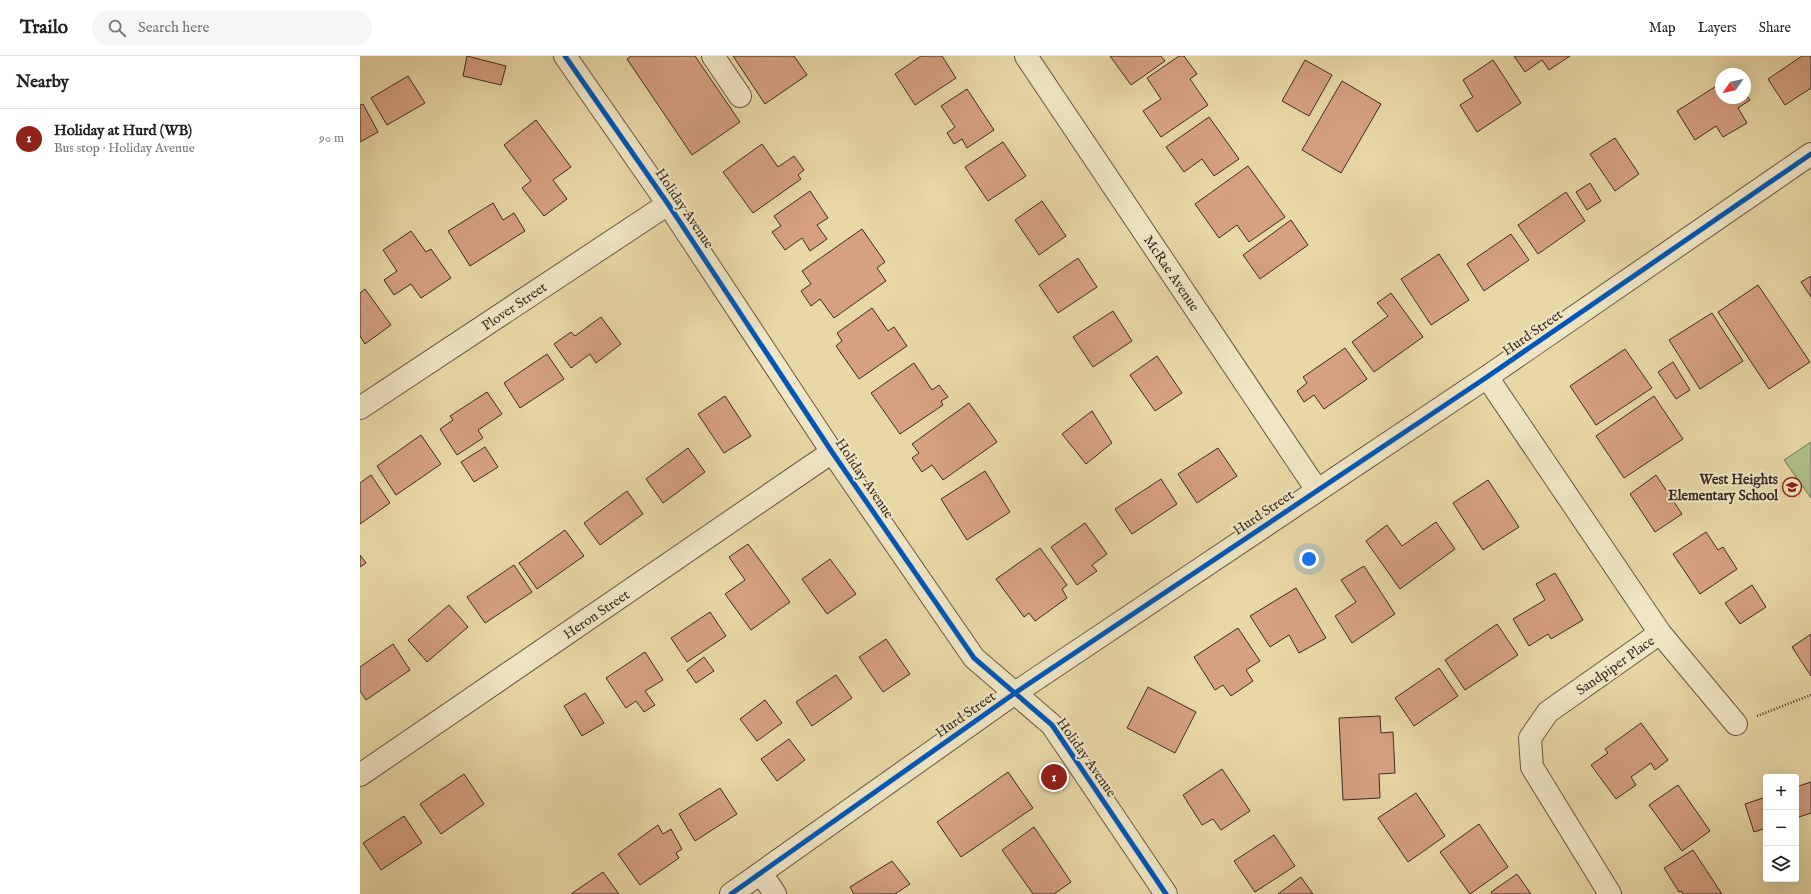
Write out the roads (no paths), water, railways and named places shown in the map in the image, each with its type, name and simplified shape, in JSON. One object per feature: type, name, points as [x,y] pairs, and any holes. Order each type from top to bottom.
[{"type":"street","points":[[713,56],[740,96]]},
{"type":"street","name":"McRae Avenue","points":[[1026,56],[1317,490]]},
{"type":"street","name":"Holiday Avenue","points":[[572,59],[832,452],[974,658],[1052,725],[1166,894]]},
{"type":"street","name":"Hurd Street","points":[[731,894],[1015,693],[1487,377],[1811,154]]},
{"type":"street","name":"Plover Street","points":[[360,408],[668,204]]},
{"type":"street","name":"Sandpiper Place","points":[[1487,377],[1660,633],[1548,712],[1530,738],[1532,767],[1610,894]]},
{"type":"street","name":"Heron Street","points":[[360,776],[832,452]]},
{"type":"street","points":[[1660,633],[1736,724]]},
{"type":"street","points":[[762,873],[775,894]]},
{"type":"place","name":"West Heights Elementary School","points":[[1792,487]]},
{"type":"place","name":"Holiday at Hurd (WB)","points":[[1054,777]]}]
